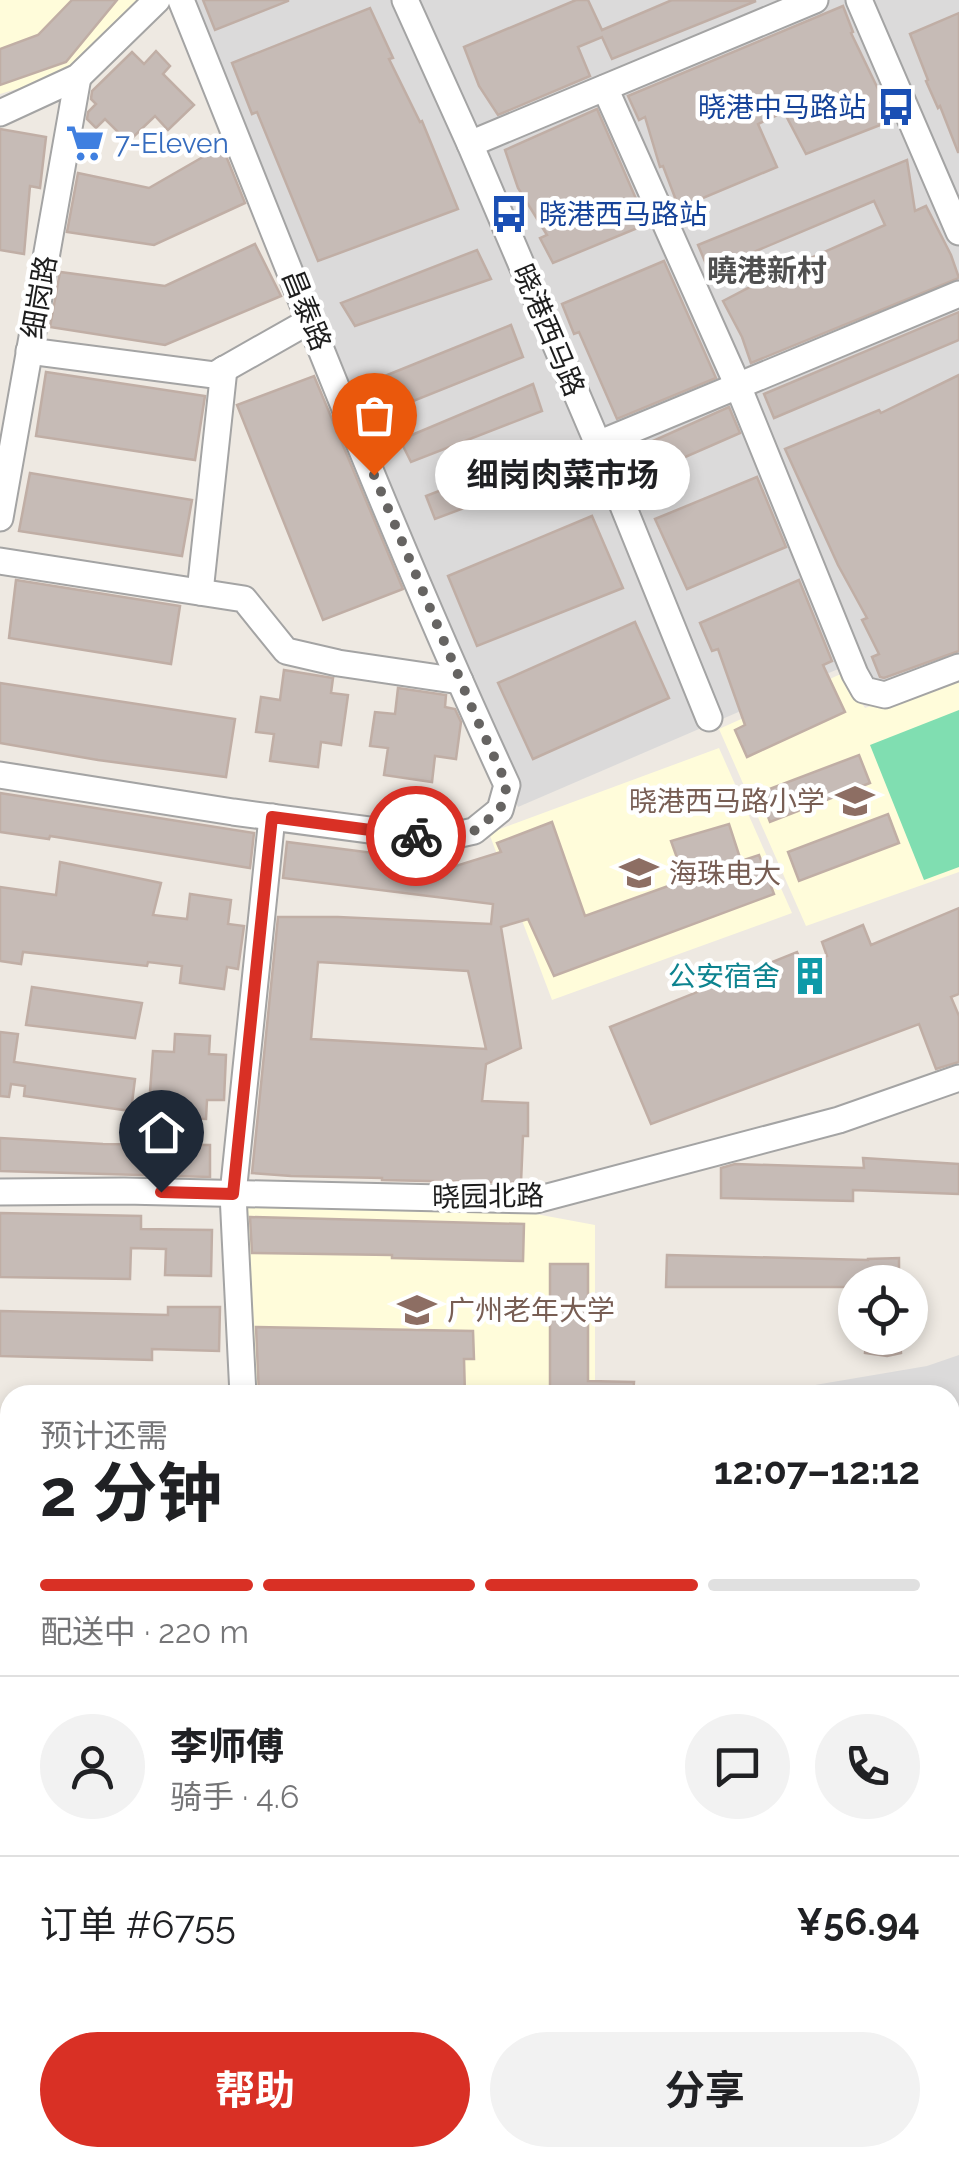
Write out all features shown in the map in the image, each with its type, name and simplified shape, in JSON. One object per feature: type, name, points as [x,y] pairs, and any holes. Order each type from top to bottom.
[{"type":"street","points":[[0,113],[78,77],[157,0]]},
{"type":"street","name":"昌泰路","points":[[0,775],[438,839],[474,831],[500,810],[507,785],[460,680],[181,0]]},
{"type":"street","name":"晓港西马路","points":[[405,0],[598,444],[708,718]]},
{"type":"street","points":[[470,144],[815,0]]},
{"type":"street","points":[[859,0],[959,232]]},
{"type":"street","name":"细岗路","points":[[0,518],[78,77]]},
{"type":"street","points":[[606,88],[738,386],[854,674],[864,690],[885,695],[959,666]]},
{"type":"street","points":[[598,444],[959,294]]},
{"type":"street","points":[[29,351],[214,375],[311,320]]},
{"type":"street","points":[[200,592],[224,370]]},
{"type":"street","points":[[0,561],[244,599],[286,652],[460,680]]},
{"type":"street","points":[[243,1385],[233,1194],[272,817]]},
{"type":"street","name":"晓园北路","points":[[0,1192],[536,1200],[838,1120],[959,1078]]},
{"type":"shaded area","points":[[0,0],[138,0],[92,51],[56,77],[0,94]]},
{"type":"shaded area","points":[[181,0],[959,0],[959,660],[877,689],[859,660],[518,807],[475,715]]},
{"type":"shaded area","name":"晓港西马路小学","points":[[843,673],[865,708],[959,675],[959,872],[806,926],[719,729]]},
{"type":"shaded area","name":"海珠电大","points":[[719,748],[792,913],[552,1000],[489,833]]},
{"type":"shaded area","name":"广州老年大学","points":[[233,1194],[525,1212],[595,1225],[595,1385],[243,1385]]},
{"type":"shaded area","points":[[959,1355],[959,1385],[815,1385],[927,1366]]},
{"type":"green space","points":[[959,710],[959,867],[924,880],[870,745]]},
{"type":"building","points":[[72,0],[117,0],[66,62],[0,85],[0,49],[38,35]]},
{"type":"building","points":[[203,0],[288,0],[288,1],[215,30]]},
{"type":"building","points":[[576,0],[588,0],[602,30],[672,0],[756,1],[612,59],[602,37],[578,47],[590,76],[498,115],[479,86],[464,47]]},
{"type":"building","points":[[843,6],[851,33],[893,120],[806,154],[784,112],[758,124],[777,167],[679,208],[663,166],[660,167],[645,117],[639,120],[628,96]]},
{"type":"building","points":[[370,8],[393,58],[389,59],[422,121],[458,209],[318,261],[257,112],[252,114],[232,63]]},
{"type":"building","points":[[959,13],[959,152],[958,152],[910,34]]},
{"type":"building","points":[[156,51],[170,66],[163,74],[194,105],[168,130],[155,116],[128,142],[105,119],[96,128],[87,119],[96,104],[91,99],[92,91],[132,52],[144,64]]},
{"type":"building","points":[[597,109],[647,224],[553,263],[540,238],[547,235],[518,188],[505,150]]},
{"type":"building","points":[[0,129],[46,137],[40,188],[30,186],[24,254],[0,250]]},
{"type":"building","points":[[222,146],[245,203],[154,245],[67,232],[78,173],[149,188]]},
{"type":"building","points":[[907,160],[915,211],[926,206],[959,278],[751,363],[723,301],[885,225],[874,201],[709,271],[698,245]]},
{"type":"building","points":[[255,244],[281,296],[165,345],[50,327],[60,272],[165,286]]},
{"type":"building","points":[[477,250],[491,279],[355,326],[341,303]]},
{"type":"building","points":[[664,261],[716,378],[617,419],[579,332],[574,334],[562,304]]},
{"type":"building","points":[[959,312],[959,340],[774,418],[764,394]]},
{"type":"building","points":[[511,325],[523,357],[386,412],[370,382]]},
{"type":"building","points":[[46,372],[205,396],[195,460],[36,436]]},
{"type":"building","points":[[959,375],[959,651],[880,677],[872,657],[879,654],[862,620],[867,618],[785,449],[879,410],[881,413]]},
{"type":"building","points":[[314,376],[403,589],[323,620],[237,405]]},
{"type":"building","points":[[533,384],[542,411],[411,462],[400,440]]},
{"type":"building","points":[[729,407],[740,433],[642,476],[628,452]]},
{"type":"building","points":[[558,445],[567,469],[435,519],[426,496]]},
{"type":"building","points":[[30,473],[192,500],[182,556],[19,531]]},
{"type":"building","points":[[757,477],[786,547],[687,589],[655,519]]},
{"type":"building","points":[[592,516],[623,588],[477,646],[448,576]]},
{"type":"building","points":[[16,580],[180,606],[171,664],[9,638]]},
{"type":"building","points":[[799,580],[832,661],[823,665],[845,712],[747,757],[735,730],[745,725],[718,649],[712,651],[700,623]]},
{"type":"building","points":[[635,622],[669,698],[533,759],[498,683]]},
{"type":"building","points":[[284,670],[333,678],[331,693],[348,695],[341,745],[321,742],[318,767],[270,761],[274,734],[256,732],[261,697],[280,700]]},
{"type":"building","points":[[0,683],[235,719],[226,777],[0,743]]},
{"type":"building","points":[[398,688],[446,695],[445,707],[455,709],[461,722],[456,759],[435,756],[432,782],[384,775],[388,748],[370,746],[375,712],[395,714]]},
{"type":"building","points":[[859,755],[870,783],[770,822],[759,793]]},
{"type":"building","points":[[0,793],[254,833],[250,868],[50,836],[49,839],[0,832]]},
{"type":"building","points":[[888,814],[899,843],[799,881],[788,852]]},
{"type":"building","points":[[552,822],[585,916],[685,880],[671,841],[729,824],[741,861],[759,855],[774,894],[554,976],[528,919],[501,927],[521,1048],[486,1064],[482,1101],[528,1103],[521,1183],[252,1173],[278,917],[491,924],[493,904],[283,878],[287,842],[444,862],[443,870],[501,852],[497,843]],"holes":[[[318,962],[468,971],[486,1049],[311,1039]]]},
{"type":"building","points":[[60,862],[161,883],[153,915],[187,919],[190,894],[231,900],[228,924],[244,926],[238,969],[227,967],[224,989],[180,983],[182,966],[148,962],[147,966],[23,952],[21,964],[0,961],[0,887],[56,895]]},
{"type":"building","name":"公安宿舍","points":[[959,908],[959,994],[951,997],[959,1016],[959,1062],[936,1069],[919,1024],[651,1124],[610,1027],[797,952],[803,965],[827,956],[822,942],[863,925],[871,945]]},
{"type":"building","points":[[32,987],[142,1003],[135,1038],[26,1025]]},
{"type":"building","points":[[0,1032],[18,1034],[14,1062],[135,1079],[131,1111],[24,1096],[25,1086],[11,1084],[9,1097],[0,1096]]},
{"type":"building","points":[[175,1034],[210,1036],[209,1054],[226,1055],[224,1100],[207,1100],[206,1119],[163,1117],[164,1093],[150,1092],[153,1051],[174,1052]]},
{"type":"building","points":[[0,1138],[210,1145],[210,1177],[0,1171]]},
{"type":"building","points":[[863,1158],[959,1164],[959,1194],[853,1190],[853,1201],[721,1198],[721,1168],[735,1164],[864,1168]]},
{"type":"building","points":[[0,1213],[141,1216],[141,1229],[212,1230],[211,1276],[165,1275],[166,1249],[131,1248],[130,1279],[0,1277]]},
{"type":"building","points":[[250,1217],[524,1224],[523,1261],[252,1253]]},
{"type":"building","points":[[667,1255],[899,1258],[899,1265],[838,1265],[838,1287],[666,1287]]},
{"type":"building","points":[[550,1264],[588,1264],[588,1381],[634,1382],[634,1385],[550,1385]]},
{"type":"building","points":[[168,1307],[220,1307],[219,1351],[152,1349],[152,1360],[0,1356],[0,1311],[168,1315]]},
{"type":"building","points":[[256,1327],[473,1331],[474,1359],[464,1359],[465,1385],[259,1385]]},
{"type":"way so far","points":[[374,475],[507,785],[500,810],[474,831],[438,839],[416,836]]},
{"type":"place","name":"晓港中马路站","points":[[896,107]]},
{"type":"place","name":"7-Eleven","points":[[85,143]]},
{"type":"place","name":"晓港西马路站","points":[[509,214]]},
{"type":"place","name":"细岗肉菜市场","points":[[374,475]]},
{"type":"place","name":"晓港西马路小学","points":[[855,801]]},
{"type":"place","name":"海珠电大","points":[[639,873]]},
{"type":"place","name":"公安宿舍","points":[[810,976]]},
{"type":"place","name":"广州老年大学","points":[[417,1310]]},
{"type":"district","name":"曉港新村","points":[[767,271]]},
{"type":"route","points":[[161,1192],[233,1194],[272,817],[416,836]]}]
